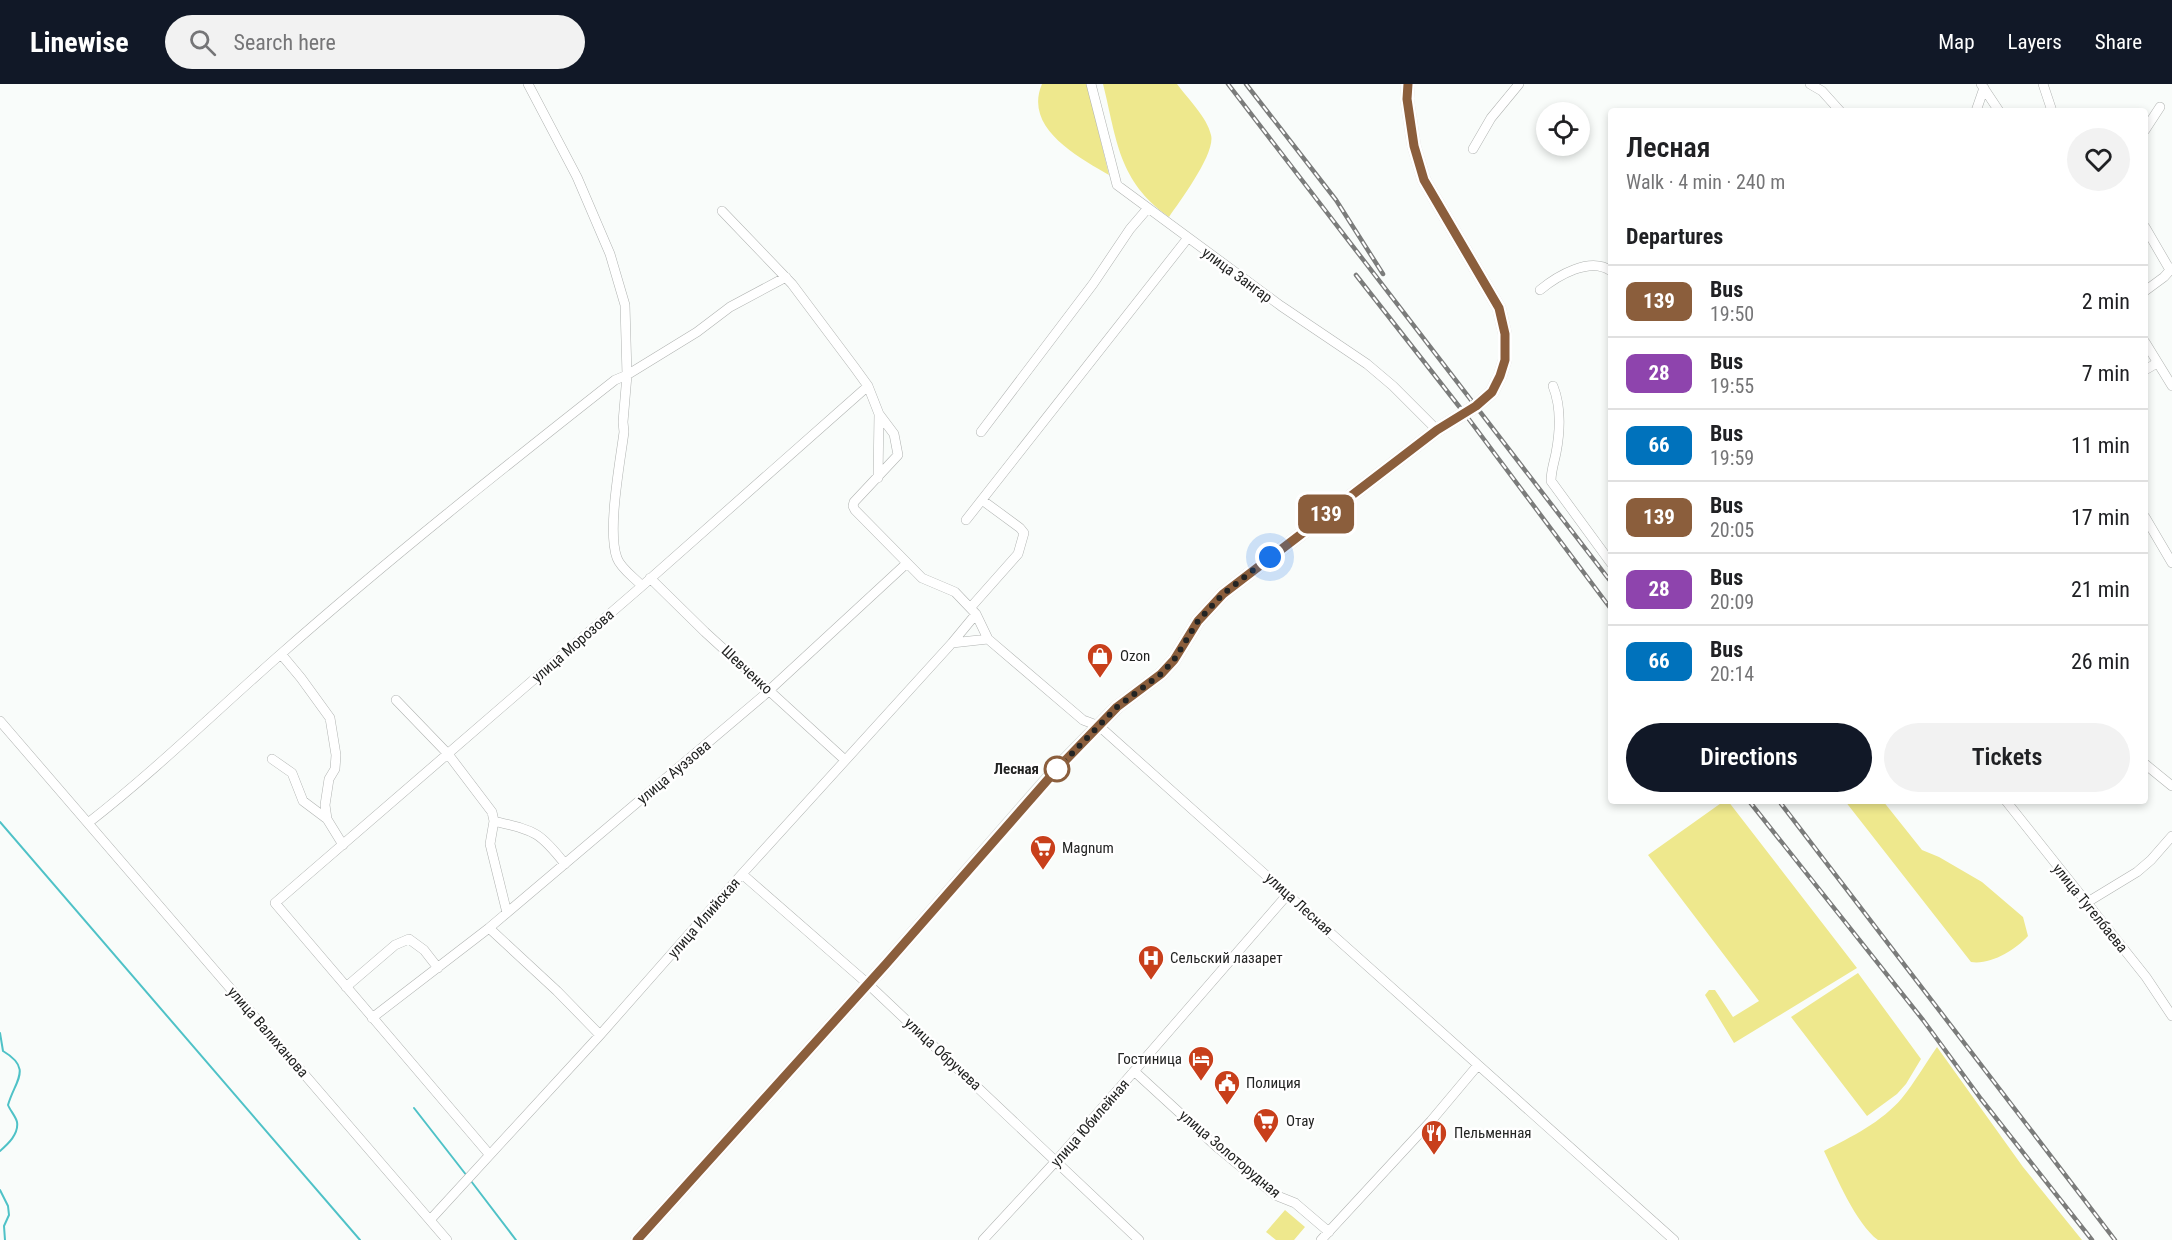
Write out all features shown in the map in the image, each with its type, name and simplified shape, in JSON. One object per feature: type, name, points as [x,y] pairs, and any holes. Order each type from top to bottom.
[{"type":"main road","points":[[637,1240],[868,984],[1058,768],[1117,707],[1161,674],[1174,660],[1198,621],[1223,594],[1437,430],[1476,406],[1492,392],[1505,360],[1505,334],[1499,308],[1424,180],[1414,146],[1407,99],[1408,84]]},
{"type":"street","points":[[528,84],[577,177],[609,254],[625,305],[627,375],[624,432],[616,499],[615,546],[617,560],[642,586]]},
{"type":"street","name":"улица Зангар","points":[[1091,84],[1117,185],[1187,239],[1366,364],[1393,386],[1437,430]]},
{"type":"street","points":[[1473,149],[1505,98],[1519,84]]},
{"type":"street","points":[[1810,84],[1824,88],[1838,108]]},
{"type":"street","points":[[2043,84],[2051,108]]},
{"type":"street","points":[[1977,108],[1982,86]]},
{"type":"street","points":[[1982,86],[1997,108]]},
{"type":"street","points":[[2148,125],[2160,107]]},
{"type":"street","points":[[981,432],[1093,284],[1130,229],[1148,208]]},
{"type":"street","points":[[722,211],[786,277],[868,386],[879,414],[894,434],[898,455],[854,502],[853,508],[907,564]]},
{"type":"street","points":[[2148,232],[2171,269],[2148,288]]},
{"type":"street","points":[[966,520],[1187,239]]},
{"type":"street","points":[[1540,290],[1570,272],[1595,265],[1608,270]]},
{"type":"street","points":[[88,823],[160,765],[281,654],[453,507],[615,380],[697,332],[730,307],[786,277]]},
{"type":"street","points":[[2148,347],[2172,386]]},
{"type":"street","points":[[2148,368],[2157,363]]},
{"type":"street","name":"улица Морозова","points":[[346,987],[275,903],[642,586],[868,386]]},
{"type":"street","points":[[1553,386],[1559,426],[1556,453],[1550,470],[1551,481],[1608,559]]},
{"type":"street","points":[[878,478],[879,414]]},
{"type":"street","name":"улица Илийская","points":[[430,1220],[600,1035],[742,874],[952,643],[973,611],[1018,554],[1024,533],[982,500]]},
{"type":"street","points":[[2148,522],[2172,563]]},
{"type":"street","name":"улица Лесная","points":[[907,564],[922,578],[952,590],[973,611],[988,639],[1083,720],[1099,726],[1674,1240]]},
{"type":"street","name":"улица Ауэзова","points":[[372,1018],[489,928],[770,691],[907,564]]},
{"type":"street","name":"Шевченко","points":[[651,578],[705,632],[845,760]]},
{"type":"street","points":[[952,643],[988,639]]},
{"type":"street","points":[[281,654],[330,718],[336,755],[335,769],[329,780],[326,794],[327,819]]},
{"type":"street","points":[[396,700],[448,754],[492,813],[494,821],[490,844],[507,913]]},
{"type":"street","name":"улица Валиханова","points":[[0,721],[447,1240]]},
{"type":"street","points":[[272,759],[292,774],[303,801],[327,819],[343,845]]},
{"type":"street","points":[[2148,766],[2172,786]]},
{"type":"street","name":"улица Тугелбаева","points":[[2008,804],[2146,977],[2172,1016]]},
{"type":"street","points":[[494,821],[534,831],[542,836],[566,864]]},
{"type":"street","points":[[2086,903],[2137,872],[2172,836]]},
{"type":"street","name":"улица Обручева","points":[[742,874],[868,984],[1139,1240]]},
{"type":"street","name":"улица Юбилейная","points":[[983,1240],[1056,1161],[1288,894]]},
{"type":"street","points":[[489,928],[600,1035]]},
{"type":"street","points":[[438,968],[424,950],[409,939],[395,945],[346,987],[489,1154]]},
{"type":"street","points":[[1321,1240],[1431,1121],[1478,1065]]},
{"type":"street","name":"улица Золоторудная","points":[[1134,1071],[1218,1148],[1275,1195],[1295,1203],[1329,1232]]},
{"type":"shaded area","points":[[1042,84],[1087,84],[1109,175],[1069,150],[1047,127],[1040,114],[1038,100]]},
{"type":"shaded area","points":[[1103,84],[1177,84],[1197,108],[1209,128],[1211,143],[1203,165],[1169,217],[1152,203],[1129,174],[1117,141]]},
{"type":"shaded area","points":[[1720,804],[1730,804],[1857,968],[1734,1043],[1705,995],[1709,990],[1715,990],[1733,1017],[1759,1001],[1648,855]]},
{"type":"shaded area","points":[[1847,804],[1885,804],[1922,850],[1939,857],[1982,882],[2023,917],[2028,936],[1994,959],[1971,962]]},
{"type":"shaded area","points":[[1858,973],[1921,1059],[1897,1094],[1867,1116],[1791,1017]]},
{"type":"shaded area","points":[[1937,1047],[2023,1167],[2082,1240],[1878,1240],[1862,1223],[1847,1199],[1824,1151],[1866,1128],[1894,1107]]},
{"type":"shaded area","points":[[1285,1210],[1305,1227],[1294,1240],[1276,1240],[1266,1232]]},
{"type":"waterway","points":[[0,822],[360,1240]]},
{"type":"waterway","points":[[0,1033],[3,1051],[12,1057],[20,1069],[8,1105],[16,1120],[16,1131],[0,1151]]},
{"type":"waterway","points":[[414,1108],[467,1176]]},
{"type":"waterway","points":[[471,1181],[516,1240]]},
{"type":"waterway","points":[[0,1190],[8,1206],[9,1215],[4,1226],[5,1240]]},
{"type":"railway","points":[[1228,84],[1608,578]]},
{"type":"railway","points":[[1246,84],[1336,200],[1383,274]]},
{"type":"railway","points":[[1356,275],[1465,414],[1608,605]]},
{"type":"railway","points":[[1751,804],[1923,1020],[1981,1099],[2092,1240]]},
{"type":"railway","points":[[1781,804],[2115,1240]]},
{"type":"bus line","name":"139","points":[[637,1240],[886,964],[1058,768],[1117,707],[1161,674],[1174,660],[1198,621],[1223,594],[1437,430],[1465,414],[1492,392],[1505,360],[1505,334],[1499,308],[1424,180],[1414,146],[1407,99],[1408,84]]},
{"type":"place","name":"Ozon","points":[[1100,679]]},
{"type":"place","name":"Лесная","points":[[1057,769]]},
{"type":"place","name":"Magnum","points":[[1043,871]]},
{"type":"place","name":"Сельский лазарет","points":[[1151,981]]},
{"type":"place","name":"Гостиница","points":[[1201,1082]]},
{"type":"place","name":"Полиция","points":[[1227,1106]]},
{"type":"place","name":"Отау","points":[[1266,1144]]},
{"type":"place","name":"Пельменная","points":[[1434,1156]]},
{"type":"route","points":[[1057,769],[1117,707],[1161,674],[1174,660],[1198,621],[1223,594],[1270,557]]}]
